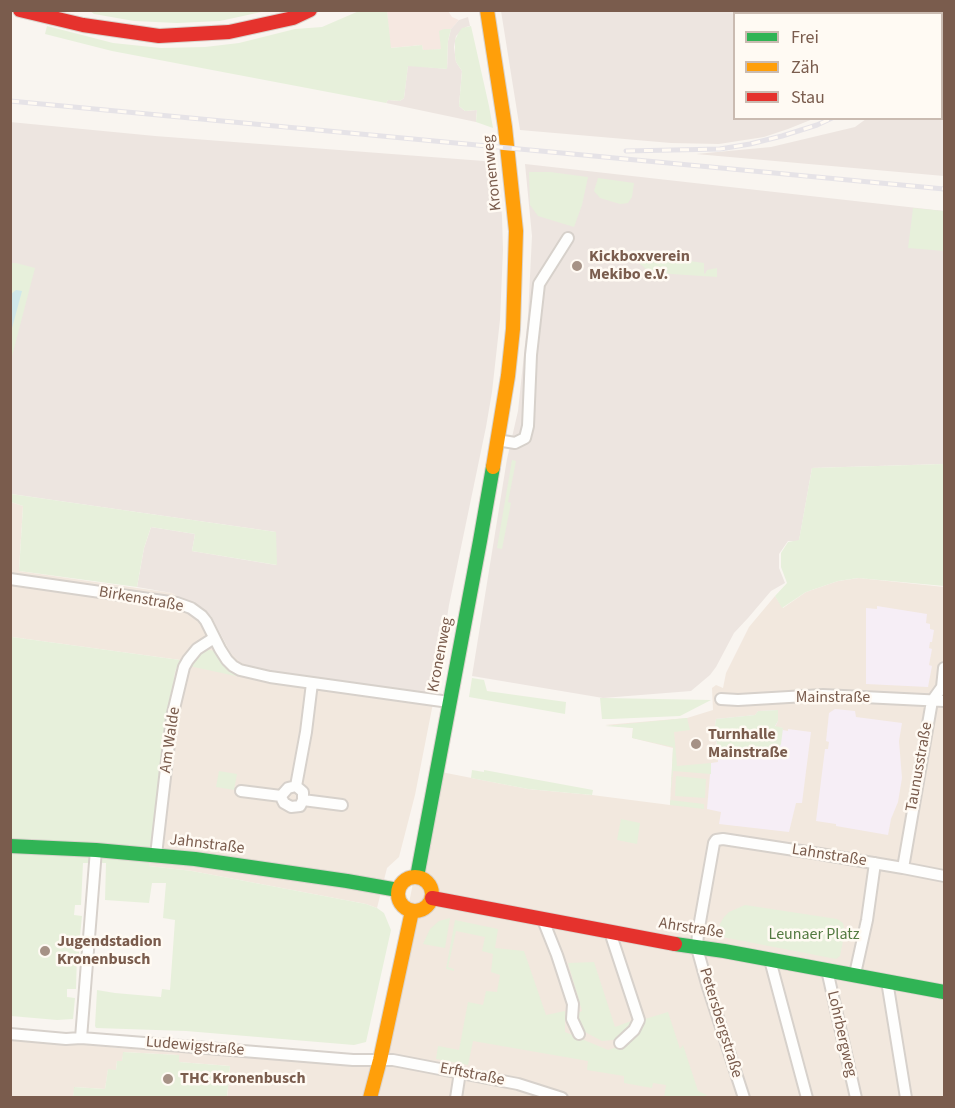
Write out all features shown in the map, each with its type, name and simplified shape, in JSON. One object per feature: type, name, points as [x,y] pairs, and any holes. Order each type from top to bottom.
[{"type":"street","points":[[21,10],[83,25],[159,36],[229,33],[294,18],[310,10]]},
{"type":"street","name":"Kronenweg","points":[[417,877],[478,553],[508,376],[513,329],[516,231],[505,128],[487,10]]},
{"type":"street","points":[[497,440],[515,443],[525,438],[528,426],[531,356],[539,284],[568,238]]},
{"type":"street","name":"Birkenstraße","points":[[10,579],[177,603],[191,608],[206,621],[227,660],[240,670],[270,677],[449,702]]},
{"type":"street","name":"Am Walde","points":[[156,855],[172,717],[184,667],[196,649],[214,638]]},
{"type":"street","name":"Taunusstraße","points":[[903,868],[932,701],[942,687],[945,668]]},
{"type":"street","points":[[296,786],[312,683]]},
{"type":"street","name":"Mainstraße","points":[[721,699],[832,695],[945,701]]},
{"type":"street","points":[[281,796],[288,788],[296,786]]},
{"type":"street","points":[[281,796],[284,803],[291,807],[300,806],[303,792],[296,786]]},
{"type":"street","points":[[240,791],[281,796]]},
{"type":"street","points":[[303,800],[342,805]]},
{"type":"street","name":"Lahnstraße","points":[[697,948],[716,840],[723,839],[945,876]]},
{"type":"street","name":"Jahnstraße","points":[[10,846],[156,855],[398,890]]},
{"type":"street","points":[[81,1038],[96,850]]},
{"type":"street","points":[[855,974],[867,920],[875,863]]},
{"type":"street","points":[[417,877],[430,885],[432,898],[426,908],[412,911],[400,904],[398,890],[405,880],[417,877]]},
{"type":"street","name":"Ahrstraße","points":[[432,898],[945,992]]},
{"type":"street","points":[[370,1098],[412,911]]},
{"type":"street","points":[[543,920],[573,1004],[572,1019],[579,1034]]},
{"type":"street","points":[[610,932],[639,1020],[634,1030],[620,1043]]},
{"type":"street","name":"Petersbergstraße","points":[[697,948],[744,1098]]},
{"type":"street","points":[[770,960],[807,1098]]},
{"type":"street","name":"Lohrbergweg","points":[[827,970],[856,1098]]},
{"type":"street","points":[[887,981],[906,1098]]},
{"type":"street","name":"Ludewigstraße","points":[[10,1034],[353,1060],[380,1060]]},
{"type":"street","name":"Erftstraße","points":[[380,1060],[393,1060],[518,1084],[562,1098]]},
{"type":"street","points":[[456,1098],[460,1072]]},
{"type":"shaded area","points":[[387,11],[448,11],[452,17],[459,20],[451,29],[444,29],[441,49],[423,51],[422,45],[390,48]]},
{"type":"shaded area","points":[[501,11],[808,12],[733,12],[733,120],[810,120],[764,137],[719,144],[671,143],[520,130]]},
{"type":"shaded area","points":[[468,17],[470,26],[456,36],[454,47],[456,62],[462,71],[459,106],[465,111],[477,110],[476,122],[386,103],[388,100],[400,101],[404,98],[408,65],[447,69],[451,29],[459,20]]},
{"type":"shaded area","points":[[944,68],[944,176],[696,154],[771,147],[855,127],[865,120],[943,120]]},
{"type":"shaded area","points":[[10,122],[155,136],[497,162],[503,250],[500,320],[492,392],[449,605],[436,688],[431,693],[280,673],[250,666],[240,662],[230,652],[211,616],[172,593],[137,587],[144,548],[151,527],[195,534],[192,551],[276,565],[276,532],[11,494]]},
{"type":"shaded area","points":[[525,164],[944,211],[944,464],[812,468],[799,541],[788,541],[779,554],[779,568],[785,583],[771,591],[734,633],[716,667],[691,691],[603,698],[472,676],[507,459],[518,411],[528,316],[532,236]]},
{"type":"shaded area","points":[[11,502],[23,506],[19,571],[172,593],[211,616],[230,652],[250,666],[280,673],[431,692],[436,688],[415,795],[399,857],[387,868],[377,908],[192,871],[149,866],[175,672],[180,660],[12,637],[11,643]]},
{"type":"shaded area","points":[[859,578],[944,587],[944,1097],[227,1097],[230,1066],[179,1062],[178,1055],[124,1052],[122,1061],[117,1061],[116,1070],[108,1070],[105,1089],[75,1087],[73,1097],[11,1097],[10,1034],[118,1048],[376,1064],[436,771],[528,789],[670,805],[673,748],[632,738],[633,728],[605,725],[687,718],[713,710],[712,688],[716,685],[723,688],[726,673],[749,627],[775,596],[783,608],[806,592],[838,581]]},
{"type":"shaded area","points":[[877,606],[927,614],[926,623],[930,624],[930,629],[934,630],[929,648],[932,649],[929,665],[932,666],[928,687],[866,684],[866,608],[877,609]]},
{"type":"shaded area","points":[[835,709],[855,711],[856,717],[902,723],[899,741],[902,778],[898,802],[888,835],[816,821],[825,749],[828,749],[829,742],[826,741],[829,713]]},
{"type":"shaded area","points":[[778,710],[778,721],[775,727],[788,731],[788,729],[811,732],[802,803],[796,803],[789,832],[719,824],[721,812],[707,809],[711,763],[718,762],[716,719],[755,715],[758,711]]},
{"type":"green space","points":[[387,10],[391,48],[422,45],[423,50],[441,49],[439,31],[451,29],[447,69],[408,66],[404,98],[400,101],[388,100],[386,103],[112,51],[45,34],[47,26],[113,43],[161,48],[205,47],[239,43],[295,29],[322,27],[359,11]]},
{"type":"green space","points":[[90,11],[266,11],[220,21],[177,23],[134,21],[94,14]]},
{"type":"green space","points":[[471,26],[493,128],[476,122],[477,110],[465,111],[459,106],[462,71],[456,62],[455,40],[462,28]]},
{"type":"green space","points":[[529,172],[588,177],[574,227],[538,216],[530,205]]},
{"type":"green space","points":[[598,178],[634,183],[632,197],[628,203],[620,204],[600,198],[594,191]]},
{"type":"green space","points":[[913,208],[944,211],[944,251],[908,248]]},
{"type":"green space","points":[[636,251],[646,252],[647,255],[704,263],[704,273],[717,268],[717,277],[654,274],[637,261]]},
{"type":"green space","points":[[11,263],[35,268],[11,360]]},
{"type":"green space","points":[[512,460],[516,461],[502,549],[497,548]]},
{"type":"green space","points":[[944,464],[944,586],[858,578],[838,581],[806,592],[782,608],[775,596],[787,583],[781,567],[781,553],[788,542],[799,540],[812,468]]},
{"type":"green space","points":[[11,494],[276,532],[277,565],[192,551],[195,534],[151,527],[144,548],[137,587],[19,571],[23,506],[11,502]]},
{"type":"green space","points":[[12,637],[180,660],[175,672],[149,866],[192,871],[366,904],[384,913],[391,930],[366,1042],[354,1045],[186,1031],[96,1028],[97,990],[161,997],[162,989],[170,990],[175,920],[163,918],[166,883],[152,883],[149,903],[105,900],[106,863],[83,863],[81,905],[75,905],[74,915],[82,916],[80,936],[78,936],[76,989],[67,989],[67,997],[75,998],[73,1019],[11,1016]]},
{"type":"green space","points":[[206,649],[214,651],[237,672],[236,676],[189,666]]},
{"type":"green space","points":[[472,678],[484,680],[487,691],[566,702],[565,714],[469,697]]},
{"type":"green space","points":[[600,698],[711,700],[680,716],[602,719]]},
{"type":"green space","points":[[778,710],[778,721],[775,726],[783,728],[781,744],[774,758],[718,756],[716,719],[755,715],[758,711]]},
{"type":"green space","points":[[687,718],[690,730],[674,732],[677,766],[711,763],[711,774],[673,771],[671,795],[673,747],[632,738],[633,728],[605,726]]},
{"type":"green space","points":[[472,770],[484,772],[484,770],[593,790],[592,795],[528,789],[471,778]]},
{"type":"green space","points":[[219,771],[237,774],[234,790],[216,787]]},
{"type":"green space","points":[[676,776],[706,779],[705,798],[675,796]]},
{"type":"green space","points":[[670,800],[704,804],[704,809],[670,805]]},
{"type":"green space","points":[[621,819],[640,823],[637,844],[617,840]]},
{"type":"green space","name":"Leunaer Platz","points":[[745,905],[837,919],[843,923],[845,931],[840,956],[836,959],[717,936],[724,917],[729,912]]},
{"type":"green space","points":[[450,918],[445,948],[423,944],[430,929],[439,921]]},
{"type":"green space","points":[[455,920],[498,929],[495,948],[524,951],[546,1015],[565,1011],[565,1032],[608,1050],[621,1046],[639,1029],[645,1019],[668,1012],[680,1049],[683,1045],[698,1091],[707,1095],[705,1097],[664,1097],[666,1085],[653,1083],[652,1088],[624,1083],[624,1076],[587,1070],[588,1061],[473,1041],[468,1065],[436,1059],[438,1046],[459,1050],[468,1002],[483,1005],[486,991],[497,992],[500,975],[491,972],[493,954],[482,951],[485,937],[456,931],[448,967],[454,971],[446,969]]},
{"type":"green space","points":[[594,962],[615,1027],[634,1020],[634,1024],[620,1038],[602,1041],[585,1032],[579,1024],[576,1014],[582,1011],[568,963]]},
{"type":"green space","name":"THC Kronenbusch","points":[[123,1052],[179,1055],[179,1062],[230,1066],[227,1097],[73,1097],[74,1087],[105,1089],[108,1069],[116,1070],[117,1061],[122,1061]]},
{"type":"water","points":[[16,290],[22,291],[11,332],[11,294]]},
{"type":"railway","points":[[10,101],[944,189]]},
{"type":"railway","points":[[626,151],[720,149],[782,136],[828,120]]},
{"type":"traffic: fast","points":[[870,10],[874,12]]},
{"type":"traffic: fast","points":[[417,877],[493,467]]},
{"type":"traffic: fast","points":[[10,846],[96,850],[195,859],[398,890]]},
{"type":"traffic: fast","points":[[675,944],[944,992]]},
{"type":"traffic: slow","points":[[487,10],[505,127],[516,231],[513,329],[493,467]]},
{"type":"traffic: slow","points":[[415,877],[427,882],[432,894],[427,906],[415,911],[403,906],[398,894],[403,882],[415,877]]},
{"type":"traffic: slow","points":[[370,1098],[412,911]]},
{"type":"traffic: jam","points":[[20,10],[83,25],[159,36],[229,32],[293,18],[310,10]]},
{"type":"traffic: jam","points":[[432,898],[675,944]]},
{"type":"place","name":"Kickboxverein Mekibo e.V.","points":[[577,266]]},
{"type":"place","name":"Turnhalle Mainstraße","points":[[696,744]]},
{"type":"place","name":"Jugendstadion Kronenbusch","points":[[45,951]]},
{"type":"place","name":"THC Kronenbusch","points":[[168,1079]]}]
